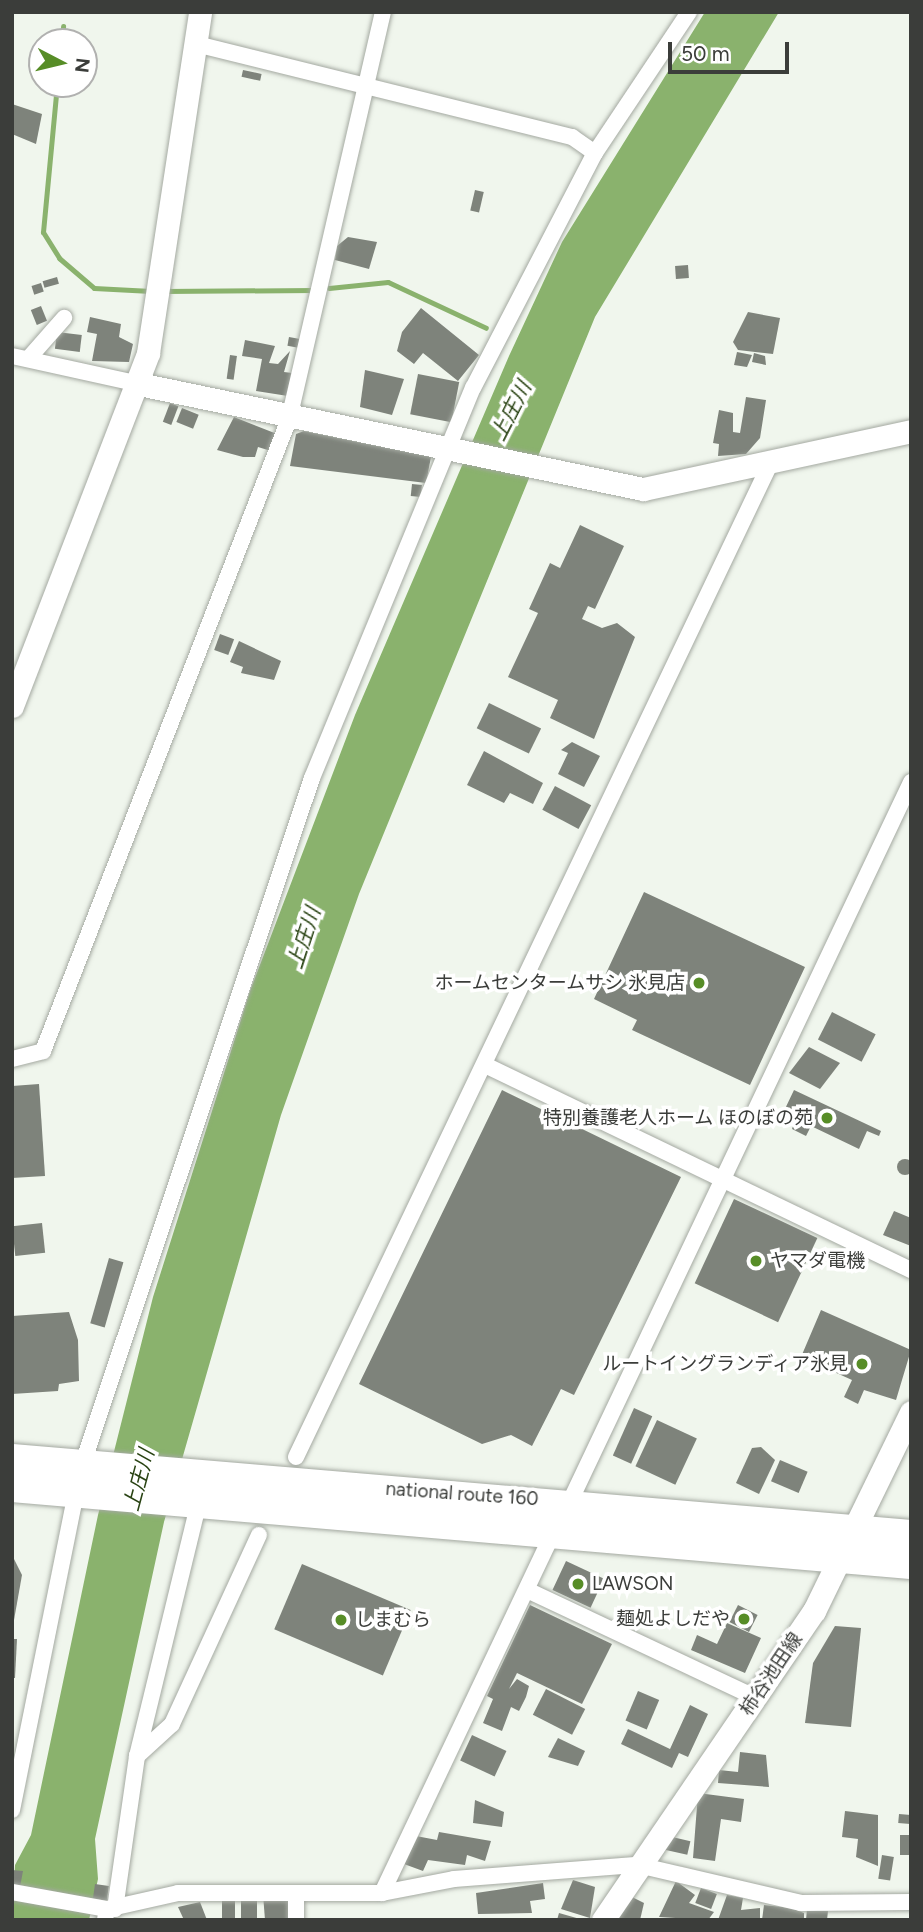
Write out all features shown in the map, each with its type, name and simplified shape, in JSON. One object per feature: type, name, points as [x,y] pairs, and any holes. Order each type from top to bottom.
[{"type":"highway","points":[[12,1459],[80,1483]]},
{"type":"highway","points":[[12,1487],[80,1483],[193,1493]]},
{"type":"highway","name":"national route 160","points":[[193,1493],[571,1502],[911,1535]]},
{"type":"highway","name":"national route 160","points":[[193,1493],[911,1563]]},
{"type":"street","points":[[12,706],[139,384],[155,302],[201,12]]},
{"type":"street","points":[[12,1059],[43,1051],[289,419],[383,12]]},
{"type":"street","points":[[12,1810],[80,1483],[307,791],[447,450],[517,296],[595,153],[689,12]]},
{"type":"street","points":[[195,44],[366,83],[572,137],[595,153]]},
{"type":"street","points":[[20,357],[64,318]]},
{"type":"street","points":[[20,357],[289,419],[551,473],[643,489],[770,464],[911,431]]},
{"type":"street","points":[[296,1457],[487,1066],[770,464]]},
{"type":"street","points":[[382,1893],[529,1591],[555,1530],[727,1181],[911,782]]},
{"type":"street","points":[[487,1066],[911,1270]]},
{"type":"street","name":"柿谷池田線","points":[[603,1920],[638,1865],[756,1698],[843,1558],[911,1412]]},
{"type":"street","points":[[109,1913],[137,1756],[193,1493]]},
{"type":"street","points":[[137,1756],[172,1724],[259,1535]]},
{"type":"street","points":[[529,1591],[756,1698]]},
{"type":"street","points":[[12,1892],[109,1913],[178,1893],[240,1889],[296,1895],[382,1893],[454,1879],[638,1865],[801,1903],[911,1902]]},
{"type":"street","points":[[296,1895],[296,1920]]},
{"type":"street","points":[[834,1920],[835,1903]]},
{"type":"water","name":"上庄川","points":[[705,12],[779,12],[595,317],[359,894],[281,1115],[164,1522],[95,1839],[98,1879],[89,1920],[12,1920],[15,1865],[31,1835],[98,1515],[153,1297],[250,991],[355,715],[509,356],[562,242]]},
{"type":"building","points":[[243,70],[262,74],[260,81],[242,77]]},
{"type":"building","points":[[12,104],[42,114],[36,144],[12,134]]},
{"type":"building","points":[[475,190],[484,192],[479,212],[470,210]]},
{"type":"building","points":[[348,237],[377,242],[369,269],[335,260],[337,246]]},
{"type":"building","points":[[688,265],[689,278],[676,279],[675,266]]},
{"type":"building","points":[[57,277],[59,284],[45,288],[43,281]]},
{"type":"building","points":[[41,283],[44,292],[34,295],[31,286]]},
{"type":"building","points":[[41,306],[47,321],[37,325],[31,310]]},
{"type":"building","points":[[421,308],[479,355],[458,381],[423,353],[414,364],[397,351],[402,332]]},
{"type":"building","points":[[748,312],[780,318],[773,354],[738,350],[733,342]]},
{"type":"building","points":[[90,317],[121,324],[119,337],[133,344],[129,362],[92,361],[97,334],[87,332]]},
{"type":"building","points":[[57,332],[82,335],[80,352],[55,349]]},
{"type":"building","points":[[289,337],[300,339],[298,348],[287,346]]},
{"type":"building","points":[[245,340],[275,346],[269,363],[278,364],[290,351],[284,372],[292,373],[288,396],[256,391],[262,359],[242,356]]},
{"type":"building","points":[[737,352],[752,355],[747,367],[734,365]]},
{"type":"building","points":[[754,353],[765,356],[766,365],[752,362]]},
{"type":"building","points":[[230,355],[237,356],[234,380],[227,379]]},
{"type":"building","points":[[365,370],[404,379],[392,415],[360,407]]},
{"type":"building","points":[[418,374],[459,382],[451,422],[410,414]]},
{"type":"building","points":[[746,397],[766,400],[760,438],[746,454],[718,456],[719,444],[713,443],[719,410],[733,413],[733,432],[740,433]]},
{"type":"building","points":[[170,403],[178,406],[171,425],[163,422]]},
{"type":"building","points":[[182,408],[199,415],[193,429],[176,422]]},
{"type":"building","points":[[234,417],[277,434],[271,451],[258,447],[255,457],[243,457],[217,450]]},
{"type":"building","points":[[304,431],[431,457],[426,483],[290,466],[296,434]]},
{"type":"building","points":[[412,484],[422,485],[421,497],[411,496]]},
{"type":"building","points":[[580,525],[624,546],[595,609],[588,606],[582,619],[602,628],[617,623],[635,637],[594,739],[550,718],[558,700],[508,677],[538,613],[529,609],[550,563],[560,568]]},
{"type":"building","points":[[220,634],[234,639],[228,655],[214,650]]},
{"type":"building","points":[[239,641],[281,661],[274,680],[241,673],[243,667],[230,662]]},
{"type":"building","points":[[489,703],[541,728],[529,754],[477,728]]},
{"type":"building","points":[[572,742],[600,756],[584,787],[558,774],[568,753],[561,750]]},
{"type":"building","points":[[484,751],[543,783],[533,804],[510,793],[504,803],[467,785]]},
{"type":"building","points":[[555,786],[591,805],[579,829],[542,810]]},
{"type":"building","name":"ホームセンタームサシ 氷見店","points":[[644,892],[805,967],[750,1085],[632,1030],[637,1020],[594,999]]},
{"type":"building","points":[[832,1012],[876,1034],[862,1062],[818,1040]]},
{"type":"building","points":[[809,1047],[840,1063],[820,1089],[789,1073]]},
{"type":"building","points":[[39,1084],[45,1176],[12,1178],[12,1086]]},
{"type":"building","points":[[502,1090],[681,1177],[574,1395],[561,1389],[532,1446],[511,1435],[482,1444],[359,1384]]},
{"type":"building","name":"特別養護老人ホーム ほのぼの苑","points":[[794,1090],[881,1131],[879,1136],[867,1131],[859,1149],[811,1126],[806,1136],[792,1129],[794,1123],[783,1113]]},
{"type":"building","points":[[905,1159],[911,1161],[911,1173],[905,1175],[899,1173],[897,1167],[899,1161]]},
{"type":"building","name":"ヤマダ電機","points":[[734,1199],[817,1238],[778,1322],[695,1283]]},
{"type":"building","points":[[894,1211],[911,1218],[911,1246],[883,1235]]},
{"type":"building","points":[[42,1223],[45,1253],[15,1256],[12,1226]]},
{"type":"building","points":[[109,1258],[123,1262],[105,1328],[90,1323]]},
{"type":"building","points":[[821,1310],[911,1350],[896,1400],[864,1390],[858,1404],[844,1397],[852,1380],[801,1357]]},
{"type":"building","points":[[69,1312],[78,1340],[79,1381],[59,1384],[58,1391],[12,1394],[12,1316]]},
{"type":"building","points":[[634,1408],[652,1416],[631,1464],[613,1456]]},
{"type":"building","points":[[657,1420],[697,1439],[675,1485],[635,1466]]},
{"type":"building","points":[[761,1447],[775,1460],[759,1494],[736,1483],[752,1448]]},
{"type":"building","points":[[780,1460],[808,1472],[799,1493],[771,1481]]},
{"type":"building","points":[[12,1555],[22,1575],[14,1620],[12,1620]]},
{"type":"building","name":"LAWSON","points":[[566,1561],[604,1579],[591,1608],[552,1590]]},
{"type":"building","points":[[302,1564],[411,1610],[383,1675],[274,1629]]},
{"type":"building","points":[[530,1605],[612,1644],[582,1704],[517,1673],[509,1689],[517,1679],[529,1686],[519,1711],[511,1707],[502,1731],[483,1723],[493,1699],[487,1696]]},
{"type":"building","name":"麺処よしだや","points":[[738,1605],[758,1615],[749,1632],[729,1622]]},
{"type":"building","points":[[727,1623],[761,1638],[745,1673],[691,1650],[697,1635],[717,1644]]},
{"type":"building","points":[[835,1626],[861,1628],[851,1727],[805,1723],[813,1663]]},
{"type":"building","points":[[12,1639],[17,1639],[15,1678],[12,1678]]},
{"type":"building","points":[[546,1689],[585,1709],[572,1735],[533,1715]]},
{"type":"building","points":[[638,1691],[659,1700],[647,1729],[625,1720]]},
{"type":"building","points":[[690,1705],[708,1714],[688,1757],[679,1753],[672,1768],[621,1744],[628,1729],[670,1749]]},
{"type":"building","points":[[472,1735],[506,1751],[495,1776],[460,1760]]},
{"type":"building","points":[[558,1738],[585,1751],[578,1766],[548,1757]]},
{"type":"building","points":[[740,1752],[766,1755],[769,1787],[718,1783],[719,1770],[738,1772]]},
{"type":"building","points":[[698,1793],[744,1799],[741,1822],[721,1819],[715,1861],[693,1858]]},
{"type":"building","points":[[475,1800],[504,1812],[502,1827],[473,1823]]},
{"type":"building","points":[[845,1811],[878,1815],[878,1866],[856,1857],[858,1839],[842,1837]]},
{"type":"building","points":[[899,1814],[911,1815],[910,1824],[898,1823]]},
{"type":"building","points":[[439,1832],[491,1841],[485,1861],[467,1855],[465,1865],[428,1860],[423,1871],[404,1864],[416,1836],[437,1840]]},
{"type":"building","points":[[900,1835],[909,1835],[909,1855],[900,1855]]},
{"type":"building","points":[[668,1836],[690,1841],[687,1855],[665,1850]]},
{"type":"building","points":[[882,1855],[894,1857],[890,1881],[878,1879]]},
{"type":"building","points":[[12,1870],[23,1871],[20,1887],[12,1885]]},
{"type":"building","points":[[573,1880],[595,1887],[590,1918],[561,1909]]},
{"type":"building","points":[[676,1881],[695,1895],[689,1903],[714,1912],[708,1920],[659,1917]]},
{"type":"building","points":[[543,1883],[545,1899],[530,1901],[532,1913],[478,1914],[476,1893]]},
{"type":"building","points":[[95,1884],[109,1886],[107,1901],[93,1899]]},
{"type":"building","points":[[701,1888],[717,1894],[711,1909],[695,1903]]},
{"type":"building","points":[[263,1894],[292,1898],[291,1920],[265,1920]]},
{"type":"building","points":[[628,1895],[644,1903],[640,1920],[610,1920]]},
{"type":"building","points":[[727,1895],[743,1898],[741,1910],[760,1908],[760,1919],[718,1920]]},
{"type":"building","points":[[241,1896],[257,1896],[257,1920],[241,1920]]},
{"type":"building","points":[[222,1898],[235,1898],[235,1920],[222,1920]]},
{"type":"building","points":[[200,1902],[207,1920],[184,1920],[178,1907]]},
{"type":"building","points":[[764,1905],[791,1908],[804,1913],[804,1920],[762,1920]]},
{"type":"building","points":[[807,1909],[828,1911],[827,1920],[806,1920]]},
{"type":"building","points":[[559,1913],[580,1919],[557,1920]]},
{"type":"waterway","points":[[56,98],[43,232],[59,258],[94,288],[151,291]]},
{"type":"waterway","points":[[329,288],[388,282],[486,328]]},
{"type":"waterway","points":[[164,291],[315,290]]},
{"type":"place","name":"ホームセンタームサシ 氷見店","points":[[699,983]]},
{"type":"place","name":"特別養護老人ホーム ほのぼの苑","points":[[827,1118]]},
{"type":"place","name":"ヤマダ電機","points":[[756,1261]]},
{"type":"place","name":"ルートイングランディア氷見","points":[[862,1364]]},
{"type":"place","name":"LAWSON","points":[[578,1584]]},
{"type":"place","name":"麺処よしだや","points":[[744,1619]]},
{"type":"place","name":"しまむら","points":[[341,1620]]}]
